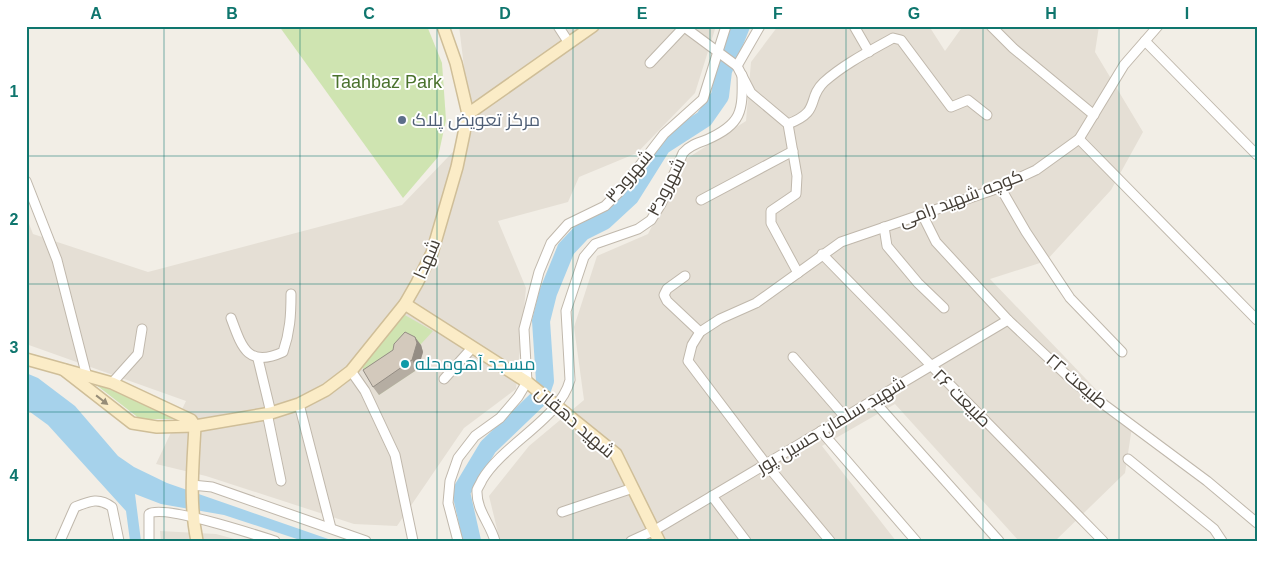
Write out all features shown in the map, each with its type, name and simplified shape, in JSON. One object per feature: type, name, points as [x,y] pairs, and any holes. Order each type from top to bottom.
[{"type":"street","points":[[443,26],[456,63],[468,114],[593,26]]},
{"type":"street","points":[[558,26],[569,43]]},
{"type":"street","name":"شهرود۳","points":[[527,382],[524,329],[540,272],[551,244],[568,224],[605,206],[620,191],[664,134],[703,99],[726,26]]},
{"type":"street","points":[[737,66],[760,26]]},
{"type":"street","points":[[854,26],[869,52]]},
{"type":"street","points":[[991,26],[1013,48],[1094,115]]},
{"type":"street","name":"کوچه شهید رامی","points":[[700,332],[720,319],[756,303],[841,242],[1000,187],[1036,170],[1079,139],[1124,65],[1158,26]]},
{"type":"street","points":[[650,63],[683,27],[718,50],[737,66],[751,93],[788,124],[793,151],[796,194],[771,211],[771,223],[798,273]]},
{"type":"street","points":[[788,124],[802,119],[810,111],[822,84],[893,38],[901,40],[951,107],[968,100],[987,115]]},
{"type":"street","points":[[1145,41],[1257,155]]},
{"type":"street","name":"شهرود۴","points":[[495,541],[482,516],[477,489],[491,465],[564,396],[570,380],[566,311],[584,257],[595,244],[638,229],[652,220],[661,204],[682,153],[687,148],[724,132],[739,116],[742,109],[742,75]]},
{"type":"street","name":"شهدا","points":[[64,370],[132,423],[157,426],[195,426],[269,413],[299,404],[326,390],[351,371],[405,304],[432,253],[457,166],[468,114]]},
{"type":"street","points":[[1079,139],[1257,320]]},
{"type":"street","points":[[701,200],[793,151]]},
{"type":"street","points":[[26,181],[57,260],[87,377]]},
{"type":"street","points":[[1000,187],[1026,232],[1070,298],[1122,352]]},
{"type":"street","name":"طبیعت ۲۲","points":[[922,214],[936,242],[1008,320],[1074,383],[1207,481],[1257,523]]},
{"type":"street","points":[[884,228],[887,246],[918,283],[944,308]]},
{"type":"street","name":"طبیعت ۲۶","points":[[822,254],[1103,541]]},
{"type":"street","points":[[685,276],[668,289],[664,295],[667,301],[700,332],[692,345],[688,362],[766,464],[830,541]]},
{"type":"street","points":[[231,318],[248,354],[258,359],[270,358],[283,352],[291,323],[291,294]]},
{"type":"street","name":"شهید دهقان","points":[[405,304],[527,382],[557,404],[616,454],[657,535]]},
{"type":"street","name":"شهید سلمان حسین پور","points":[[631,541],[657,535],[712,496],[1008,320]]},
{"type":"street","points":[[112,383],[138,354],[142,329]]},
{"type":"street","points":[[444,379],[472,348]]},
{"type":"street","points":[[792,356],[845,417]]},
{"type":"street","points":[[26,359],[112,383],[191,420],[195,426],[192,513],[197,541]]},
{"type":"street","points":[[258,359],[281,481]]},
{"type":"street","points":[[351,371],[366,392],[395,455],[413,541]]},
{"type":"street","points":[[458,541],[448,503],[450,481],[458,458],[475,436],[500,418],[518,397],[527,382]]},
{"type":"street","points":[[873,400],[999,541]]},
{"type":"street","points":[[299,404],[331,528]]},
{"type":"street","points":[[821,431],[916,541]]},
{"type":"street","points":[[1128,459],[1214,529],[1222,541]]},
{"type":"street","points":[[192,483],[212,487],[366,541]]},
{"type":"street","points":[[562,512],[633,488]]},
{"type":"street","points":[[712,496],[746,541]]},
{"type":"street","points":[[60,541],[75,506],[95,500],[104,501],[112,507],[119,541]]},
{"type":"street","points":[[148,541],[147,518],[152,511],[192,513],[275,541]]},
{"type":"shaded area","points":[[459,26],[716,26],[695,93],[637,153],[579,177],[568,202],[498,221],[526,288],[516,389],[464,428],[397,526],[354,524],[206,476],[156,464],[186,401],[26,344],[26,216],[33,234],[148,272],[402,205],[472,132]]},
{"type":"shaded area","points":[[778,26],[929,26],[945,51],[963,26],[1099,26],[1095,52],[1143,132],[1111,190],[1046,261],[990,279],[1132,427],[1125,473],[1055,541],[1019,541],[895,404],[822,446],[896,541],[500,541],[489,496],[529,446],[584,400],[574,327],[597,256],[648,234],[686,159],[746,121],[751,62]]},
{"type":"shaded area","points":[[160,531],[216,534],[242,541],[161,541]]},
{"type":"green space","name":"Taahbaz Park","points":[[279,26],[427,26],[442,63],[446,120],[438,157],[403,198]]},
{"type":"green space","points":[[403,314],[433,331],[421,344],[418,369],[379,395],[361,365]]},
{"type":"green space","points":[[95,384],[144,402],[175,419],[140,419]]},
{"type":"water","points":[[26,373],[38,378],[75,406],[118,456],[134,467],[167,483],[334,541],[303,541],[224,515],[161,504],[135,494],[141,541],[130,541],[126,511],[48,425],[26,409]]},
{"type":"water","points":[[457,489],[467,494],[476,541],[466,541]]},
{"type":"building","points":[[405,332],[415,337],[417,343],[412,360],[373,387],[363,370],[393,350],[394,344]]},
{"type":"waterway","points":[[472,541],[461,492],[488,447],[539,398],[545,381],[541,321],[548,293],[566,249],[582,232],[604,221],[630,197],[662,146],[704,119],[720,96],[723,71],[741,26]]},
{"type":"place","name":"مرکز تعویض پلاک","points":[[402,120]]},
{"type":"place","name":"مسجد آهومحله","points":[[405,364]]}]
